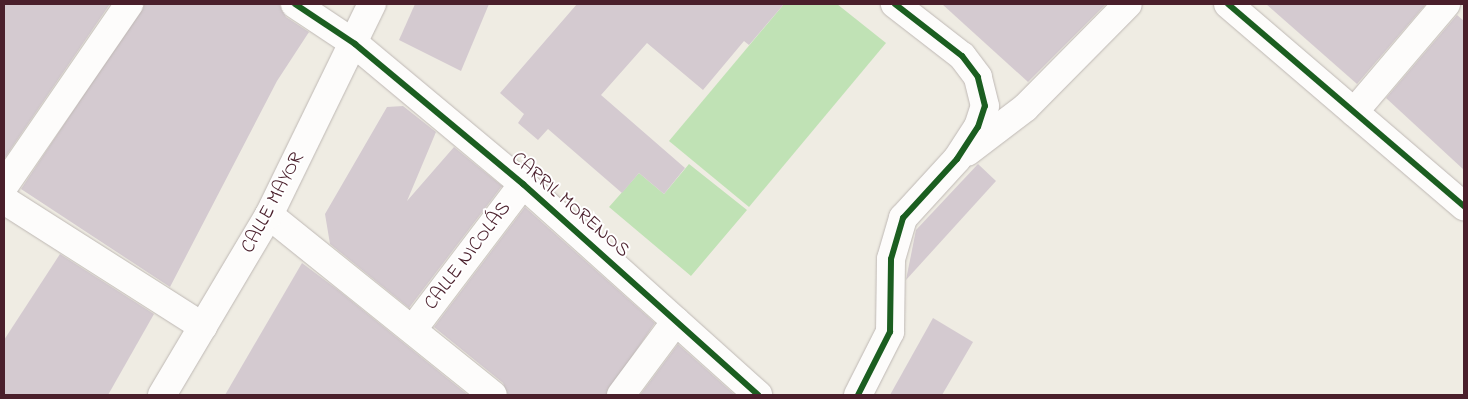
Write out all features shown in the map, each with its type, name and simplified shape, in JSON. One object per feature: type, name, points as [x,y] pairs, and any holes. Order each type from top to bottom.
[{"type":"street","points":[[4,186],[129,4]]},
{"type":"street","name":"CARRIL MORENOS","points":[[295,4],[355,44],[523,184],[758,395]]},
{"type":"street","name":"CALLE MAYOR","points":[[164,394],[269,215],[355,44],[372,4]]},
{"type":"street","points":[[895,4],[962,56],[978,77],[984,106],[978,127],[958,159]]},
{"type":"street","points":[[858,395],[890,332],[891,259],[903,218],[958,159],[1025,108],[1128,4]]},
{"type":"street","points":[[1228,4],[1464,206]]},
{"type":"street","points":[[1354,112],[1446,4]]},
{"type":"street","name":"CALLE NICOLÁS","points":[[414,329],[523,184]]},
{"type":"street","points":[[4,200],[203,327]]},
{"type":"street","points":[[269,215],[414,329],[493,395]]},
{"type":"street","points":[[621,395],[676,321]]},
{"type":"green space","points":[[784,4],[837,4],[886,43],[749,207],[669,141]]},
{"type":"green space","points":[[689,164],[747,210],[691,276],[609,207],[639,173],[664,194]]},
{"type":"building","points":[[4,4],[110,4],[4,159]]},
{"type":"building","points":[[144,4],[279,4],[286,17],[309,32],[277,81],[170,287],[21,189]]},
{"type":"building","points":[[415,4],[489,4],[461,71],[399,40]]},
{"type":"building","points":[[577,4],[784,4],[749,45],[744,41],[703,90],[647,43],[601,95],[685,168],[664,194],[639,173],[622,193],[548,129],[538,140],[518,123],[524,114],[500,93]]},
{"type":"building","points":[[942,4],[1106,4],[1028,82]]},
{"type":"building","points":[[1266,4],[1426,4],[1357,84]]},
{"type":"building","points":[[1457,15],[1464,21],[1464,170],[1386,98]]},
{"type":"building","points":[[403,106],[436,132],[407,201],[454,147],[502,186],[409,308],[330,244],[325,214],[387,107]]},
{"type":"building","points":[[978,164],[996,181],[906,280],[916,230]]},
{"type":"building","points":[[525,207],[655,323],[606,395],[508,395],[503,383],[434,327]]},
{"type":"building","points":[[60,254],[154,314],[108,395],[4,395],[4,340]]},
{"type":"building","points":[[302,263],[338,290],[468,395],[225,395]]},
{"type":"building","points":[[933,318],[973,342],[942,395],[890,395]]},
{"type":"building","points":[[678,344],[735,395],[640,395]]},
{"type":"cycle path","points":[[295,4],[355,44],[523,184],[758,395]]},
{"type":"cycle path","points":[[858,395],[890,332],[891,259],[903,218],[957,159],[978,127],[985,106],[978,77],[962,56],[895,4]]},
{"type":"cycle path","points":[[1228,4],[1464,206]]}]
